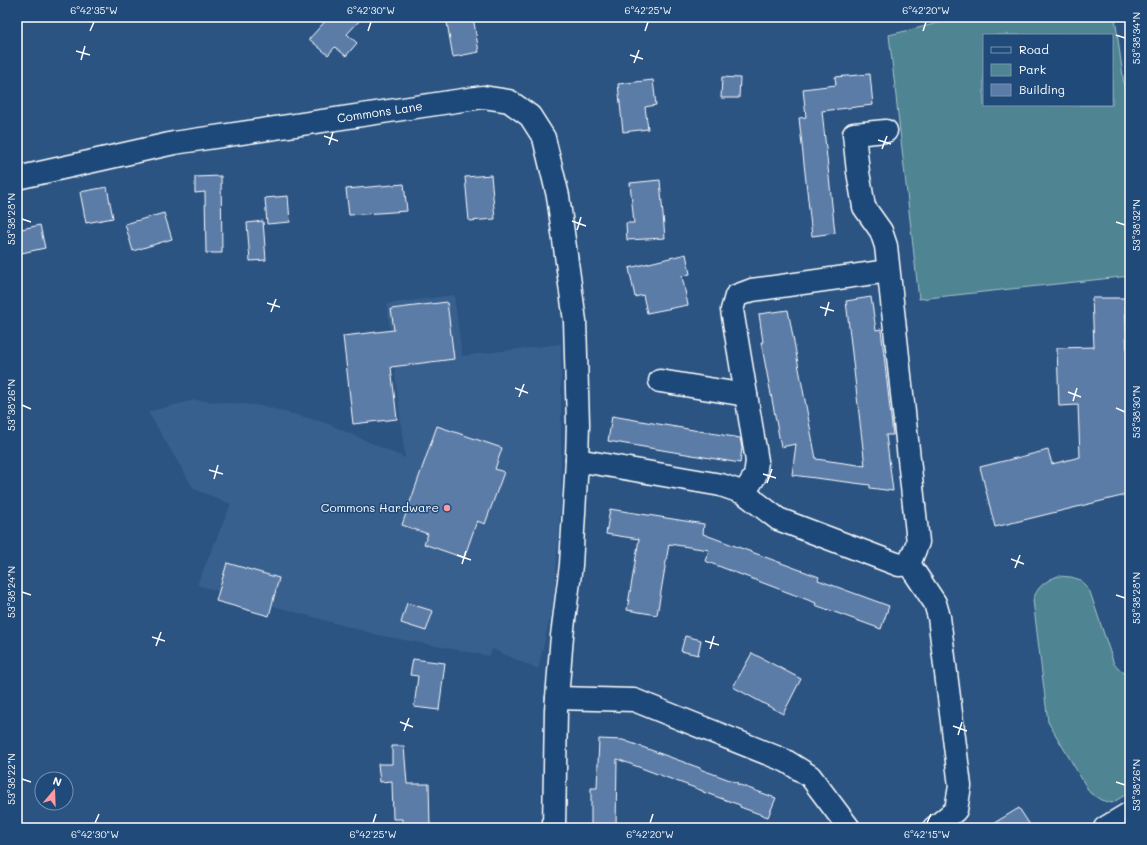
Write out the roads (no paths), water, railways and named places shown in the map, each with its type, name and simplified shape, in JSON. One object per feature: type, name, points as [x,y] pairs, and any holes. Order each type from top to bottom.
[{"type":"street","name":"Commons Lane","points":[[17,178],[174,143],[483,97],[509,101],[530,116],[544,138],[558,196],[575,322],[578,424],[577,460],[571,565],[562,636],[557,698],[554,828]]},
{"type":"street","points":[[886,131],[854,134],[864,207],[881,231],[886,246],[918,542],[909,564]]},
{"type":"street","points":[[744,494],[755,476],[757,461],[732,310],[736,296],[752,290],[888,271]]},
{"type":"street","points":[[660,381],[746,395]]},
{"type":"street","points":[[577,460],[721,485],[744,494],[778,519],[899,565],[909,564]]},
{"type":"street","points":[[909,564],[935,603],[939,616],[960,786],[956,810],[934,828]]},
{"type":"street","points":[[557,698],[634,700],[786,761],[810,776],[849,828]]},
{"type":"street","points":[[1105,828],[1130,813]]},
{"type":"place","name":"Commons Hardware","points":[[447,508]]}]
